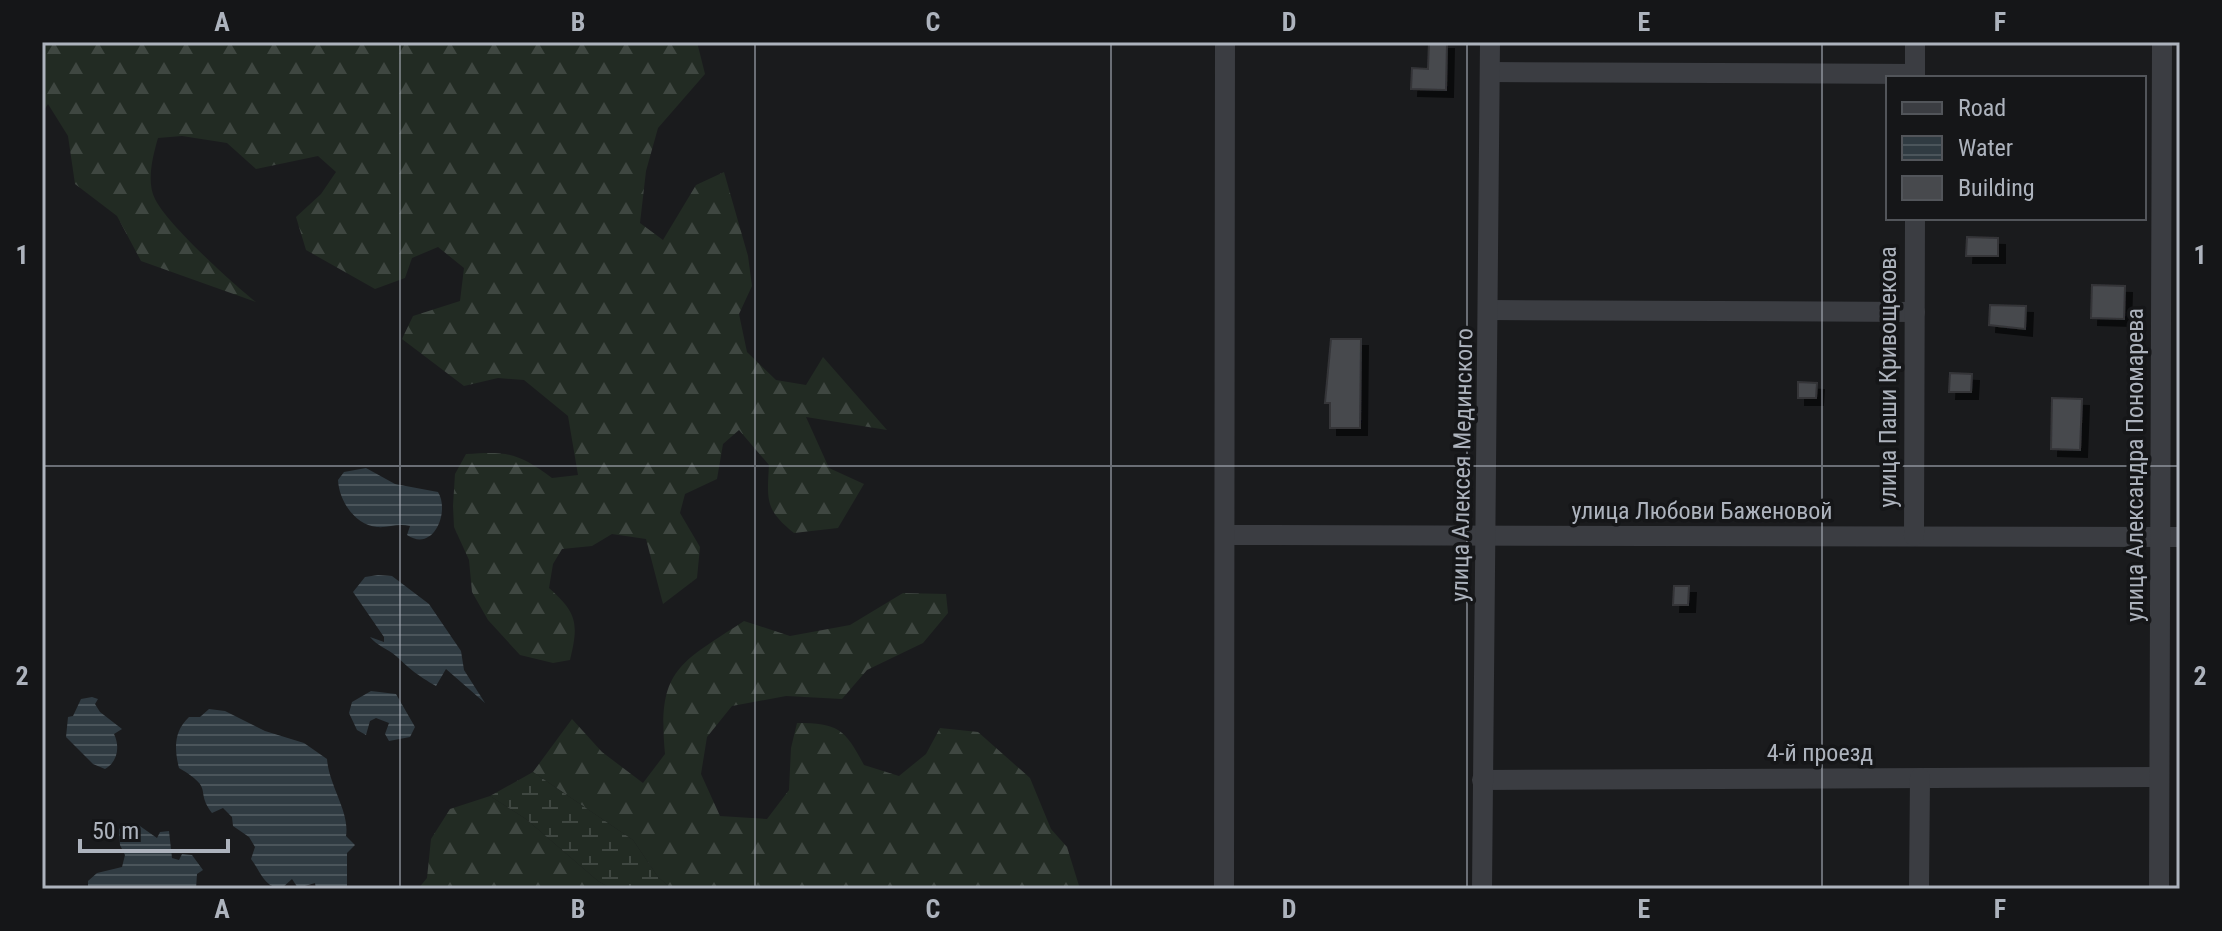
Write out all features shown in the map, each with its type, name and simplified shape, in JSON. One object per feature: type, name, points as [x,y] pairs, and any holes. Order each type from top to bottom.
[{"type":"street","points":[[1224,889],[1225,42]]},
{"type":"street","name":"улица Алексея Мединского","points":[[1482,889],[1488,537],[1490,42]]},
{"type":"street","points":[[1490,72],[1915,76],[1915,42]]},
{"type":"street","name":"улица Александра Пономарева","points":[[2159,889],[2158,777],[2171,537],[2162,42]]},
{"type":"street","name":"улица Паши Кривощекова","points":[[1914,536],[1915,220]]},
{"type":"street","points":[[1490,310],[1915,312]]},
{"type":"street","name":"улица Любови Баженовой","points":[[1225,535],[2171,537]]},
{"type":"street","name":"4-й проезд","points":[[1482,780],[2158,777]]},
{"type":"street","points":[[1919,889],[1920,778]]},
{"type":"green space","points":[[42,42],[697,42],[705,74],[658,128],[646,171],[640,223],[663,240],[696,185],[724,172],[748,256],[752,286],[739,314],[747,352],[776,380],[806,385],[823,357],[887,430],[806,417],[829,468],[864,484],[838,528],[794,533],[778,518],[770,504],[769,465],[739,430],[723,444],[717,479],[685,494],[680,513],[700,547],[697,578],[663,604],[646,539],[612,534],[592,546],[562,549],[553,564],[549,588],[565,605],[573,620],[575,628],[570,660],[553,663],[520,655],[488,620],[472,592],[469,560],[454,527],[455,474],[466,454],[492,453],[521,459],[552,478],[578,475],[568,416],[524,380],[498,378],[464,386],[402,339],[413,316],[460,301],[464,268],[438,247],[412,258],[405,278],[375,289],[306,250],[296,217],[321,194],[336,172],[318,156],[256,169],[227,143],[182,136],[158,138],[151,177],[155,199],[186,238],[256,302],[141,261],[117,216],[75,184],[68,136],[48,104],[42,113]]},
{"type":"green space","points":[[903,593],[946,594],[948,613],[923,643],[867,670],[842,699],[786,696],[732,706],[707,737],[701,774],[720,816],[767,819],[789,790],[791,748],[797,723],[822,724],[839,730],[864,765],[899,776],[926,754],[940,728],[978,732],[1030,778],[1051,829],[1067,847],[1080,889],[672,889],[658,877],[633,840],[533,772],[572,719],[602,752],[643,783],[665,754],[663,726],[669,686],[677,672],[703,648],[744,621],[790,636],[850,625]]},
{"type":"green space","points":[[533,772],[633,840],[658,877],[672,889],[612,889],[598,881],[526,819],[490,796]]},
{"type":"green space","points":[[490,796],[526,819],[598,881],[612,889],[418,889],[427,878],[431,839],[450,809]]},
{"type":"water","points":[[366,468],[395,484],[438,492],[441,519],[432,534],[425,539],[417,539],[407,535],[410,526],[377,527],[355,517],[341,496],[338,480],[344,472]]},
{"type":"water","points":[[392,576],[429,604],[461,651],[464,670],[485,703],[446,669],[436,686],[370,637],[384,642],[384,637],[353,592],[365,577]]},
{"type":"water","points":[[371,691],[396,694],[415,727],[410,737],[389,741],[385,734],[389,723],[376,718],[370,721],[366,735],[357,730],[349,713],[352,702]]},
{"type":"water","points":[[81,699],[98,699],[95,704],[100,712],[122,729],[114,734],[117,753],[105,769],[93,764],[66,737],[68,717],[73,716]]},
{"type":"water","points":[[209,709],[225,711],[265,731],[304,743],[327,759],[345,818],[346,836],[355,845],[347,853],[347,889],[316,889],[315,883],[298,888],[292,879],[282,888],[271,885],[251,859],[255,847],[249,837],[233,826],[232,817],[223,808],[212,813],[201,786],[179,768],[176,754],[178,734],[184,722],[189,717],[200,717]]},
{"type":"water","points":[[125,824],[137,824],[157,838],[160,832],[169,831],[172,858],[179,860],[182,854],[192,855],[203,870],[197,874],[196,889],[88,889],[88,881],[97,873],[122,867],[125,855],[120,845],[119,829]]},
{"type":"building","points":[[1429,42],[1447,42],[1446,90],[1411,89],[1412,68],[1428,69]]},
{"type":"building","points":[[1967,237],[1998,238],[1998,256],[1966,256]]},
{"type":"building","points":[[2092,285],[2125,286],[2124,319],[2091,318]]},
{"type":"building","points":[[1990,305],[2026,306],[2025,329],[1989,325]]},
{"type":"building","points":[[1331,339],[1361,339],[1360,428],[1330,428],[1330,403],[1325,403]]},
{"type":"building","points":[[1950,373],[1972,374],[1971,392],[1949,392]]},
{"type":"building","points":[[1798,382],[1817,383],[1816,398],[1798,398]]},
{"type":"building","points":[[2052,398],[2082,399],[2080,450],[2051,449]]},
{"type":"building","points":[[1674,586],[1689,586],[1688,605],[1673,605]]}]
